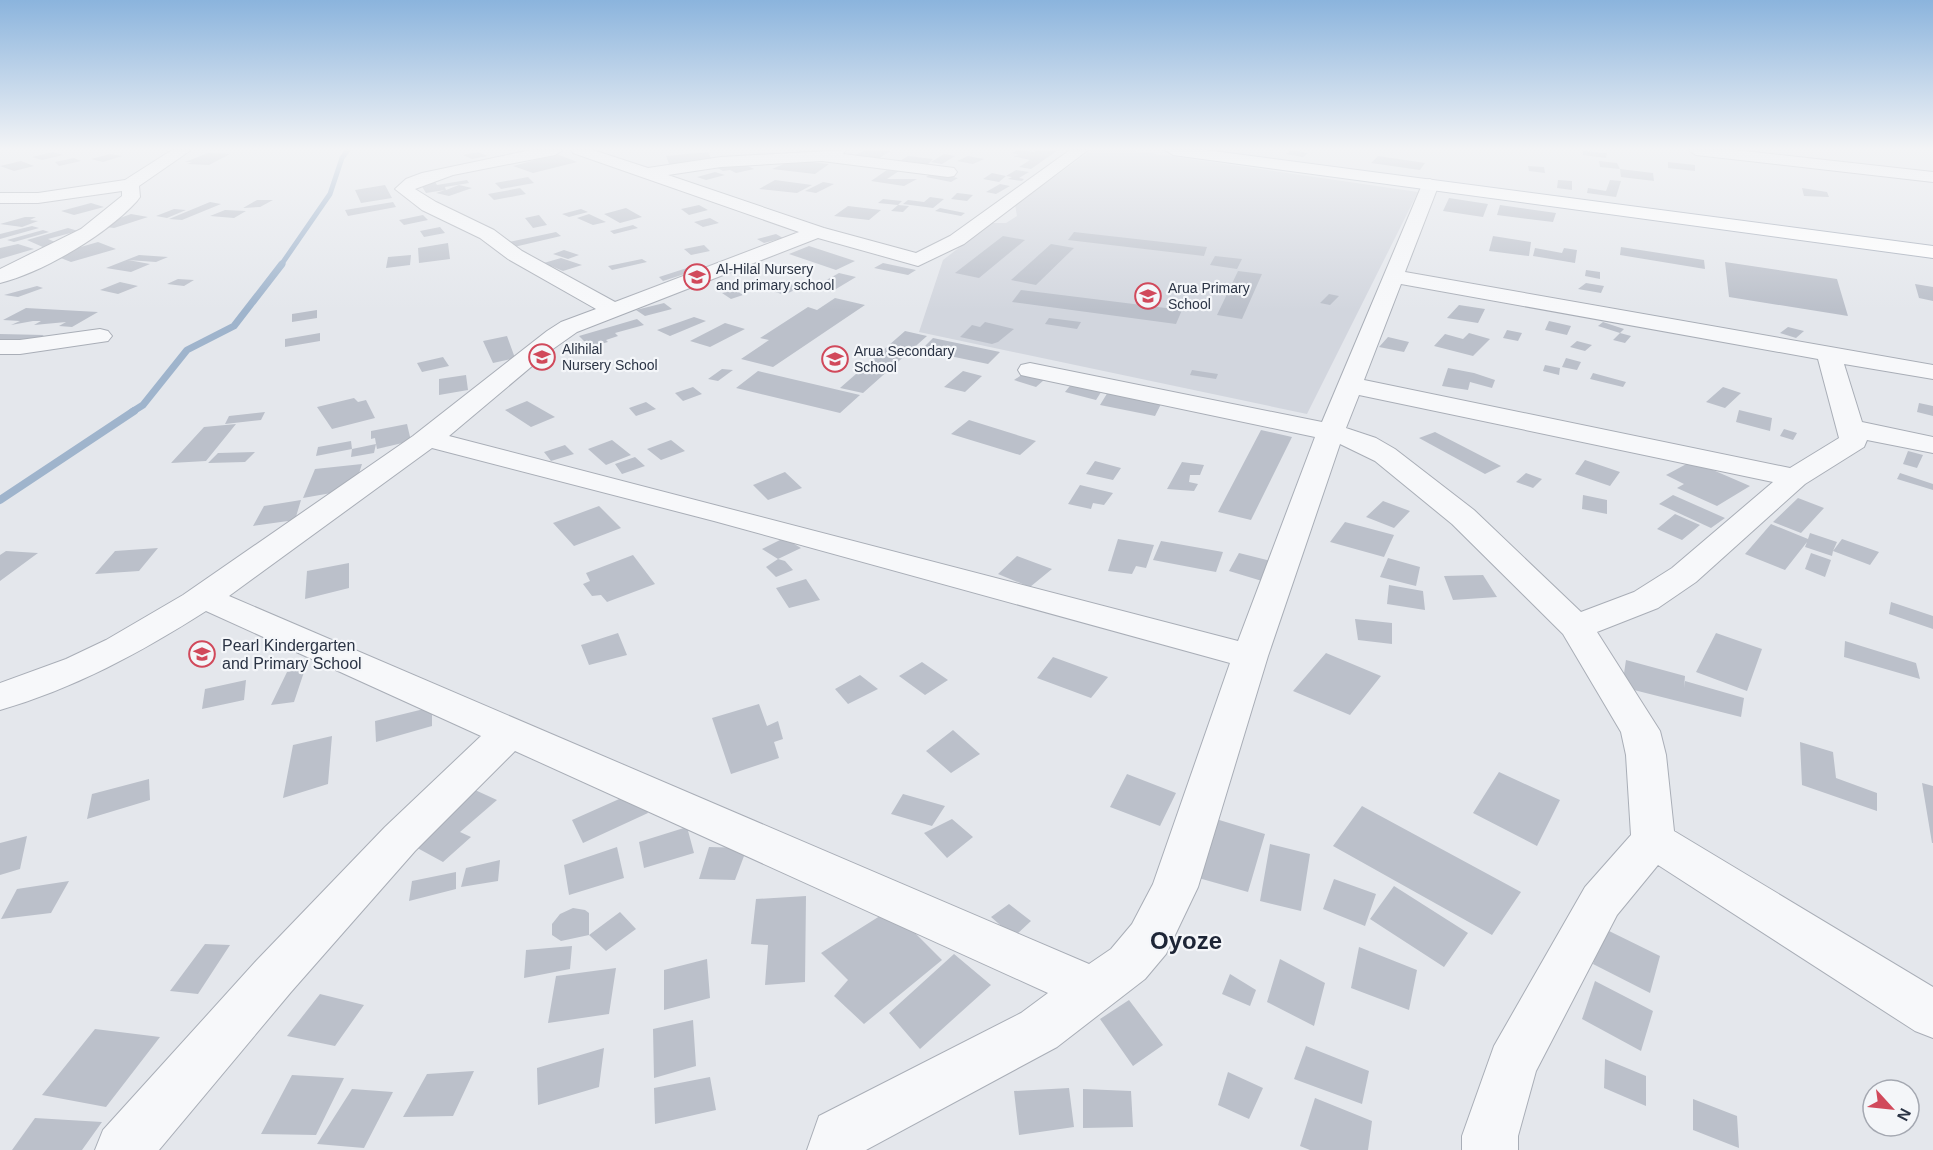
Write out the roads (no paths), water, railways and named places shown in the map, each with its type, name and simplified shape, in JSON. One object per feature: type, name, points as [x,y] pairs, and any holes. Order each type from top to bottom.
[{"type":"main road","points":[[1575,204],[1933,252]]},
{"type":"street","points":[[0,277],[70,243],[100,223],[123,204]]},
{"type":"street","points":[[426,204],[487,234],[515,255],[612,309]]},
{"type":"street","points":[[735,204],[817,232],[918,260],[957,240],[1007,204]]},
{"type":"street","points":[[835,1150],[838,1136],[1039,1030],[1128,964],[1149,939],[1174,887],[1250,656],[1331,432],[1422,204]]},
{"type":"street","points":[[0,697],[75,670],[205,598],[428,439],[501,383],[553,337],[612,309],[817,232]]},
{"type":"street","points":[[1394,276],[1933,372]]},
{"type":"street","points":[[0,347],[28,346],[100,336]]},
{"type":"street","points":[[1576,627],[1646,600],[1684,575],[1795,478],[1854,441],[1829,353]]},
{"type":"street","points":[[1030,370],[1331,432],[1366,444],[1385,455],[1463,517],[1576,627],[1640,731],[1646,755],[1653,840],[1601,901],[1512,1064],[1490,1136],[1490,1150]]},
{"type":"street","points":[[1350,385],[1795,478]]},
{"type":"street","points":[[1851,428],[1933,445]]},
{"type":"street","points":[[428,439],[725,515],[1250,656]]},
{"type":"street","points":[[205,598],[1094,990]]},
{"type":"street","points":[[123,1150],[274,976],[400,839],[509,733]]},
{"type":"street","points":[[1653,840],[1933,1014]]},
{"type":"waterway","points":[[281,265],[323,204]]},
{"type":"waterway","points":[[132,412],[143,405],[187,350],[234,326],[282,264]]},
{"type":"waterway","points":[[0,500],[134,411]]},
{"type":"place","name":"Al-Hilal Nursery and primary school","points":[[697,277]]},
{"type":"place","name":"Arua Primary School","points":[[1148,296]]},
{"type":"place","name":"Alihilal Nursery School","points":[[542,357]]},
{"type":"place","name":"Arua Secondary School","points":[[835,359]]},
{"type":"place","name":"Pearl Kindergarten and Primary School","points":[[202,654]]},
{"type":"district","name":"Oyoze","points":[[1186,941]]}]
